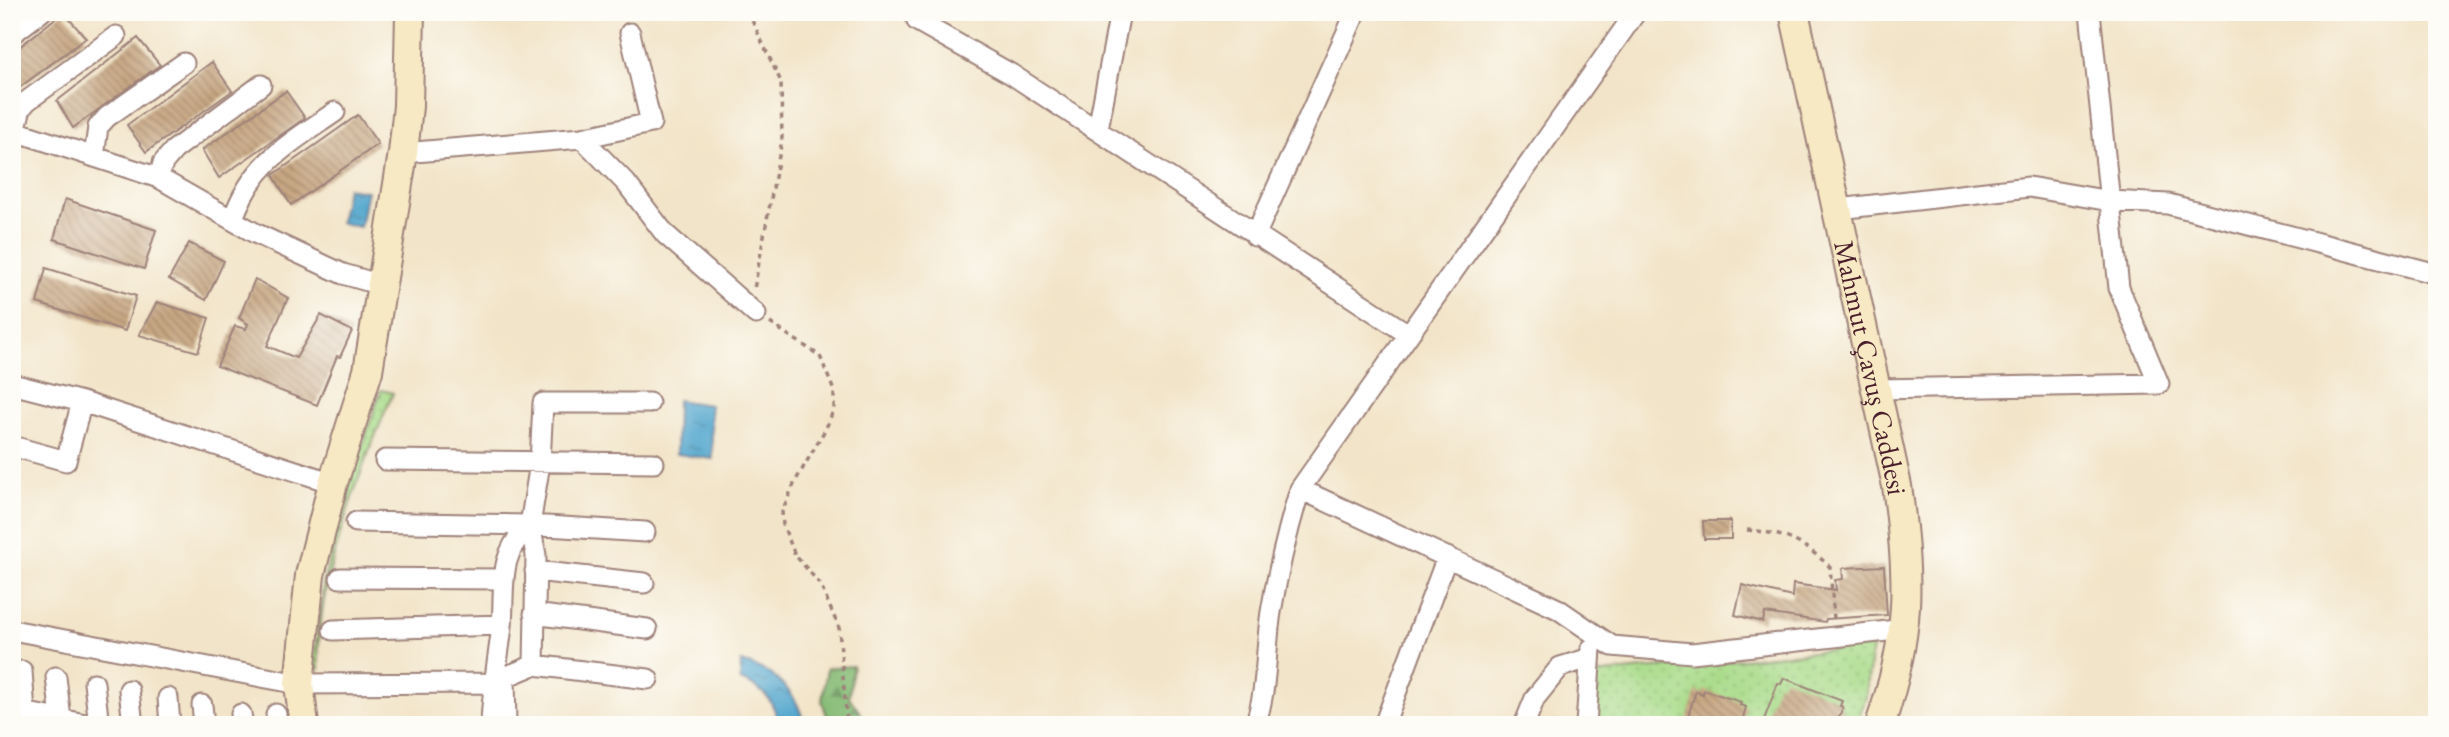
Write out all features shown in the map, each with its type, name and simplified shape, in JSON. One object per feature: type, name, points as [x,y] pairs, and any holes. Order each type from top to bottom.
[{"type":"main road","points":[[304,725],[299,684],[310,575],[333,483],[368,372],[403,153],[408,106],[410,12]]},
{"type":"main road","points":[[1779,12],[1882,477],[1895,571],[1886,677],[1871,725]]},
{"type":"main road","name":"Mahmut Çavuş Caddesi","points":[[1794,12],[1839,209],[1896,486],[1906,556],[1889,631],[1891,692],[1880,725]]},
{"type":"street","points":[[12,34],[41,12]]},
{"type":"street","points":[[1098,130],[1120,12]]},
{"type":"street","points":[[1255,236],[1356,12]]},
{"type":"street","points":[[1255,725],[1264,701],[1271,612],[1286,538],[1300,489],[1636,12]]},
{"type":"street","points":[[1876,389],[2159,384],[2119,288],[2090,12]]},
{"type":"street","points":[[916,21],[1011,74],[1408,334]]},
{"type":"street","points":[[403,153],[582,138],[652,123],[630,33]]},
{"type":"street","points":[[116,36],[27,101],[21,108],[14,131],[159,178],[233,219],[343,274],[381,285]]},
{"type":"street","points":[[94,157],[98,127],[107,117],[184,63]]},
{"type":"street","points":[[159,178],[163,163],[174,150],[261,85]]},
{"type":"street","points":[[233,219],[249,180],[265,163],[335,112]]},
{"type":"street","points":[[582,138],[626,183],[665,234],[756,314]]},
{"type":"street","points":[[1839,209],[2029,187],[2110,201],[2168,204],[2437,274]]},
{"type":"street","points":[[12,384],[82,402],[333,483]]},
{"type":"street","points":[[12,446],[66,461],[82,402]]},
{"type":"street","points":[[534,665],[536,571],[530,525],[540,463],[543,403],[649,403]]},
{"type":"street","points":[[386,460],[654,463]]},
{"type":"street","points":[[1300,489],[1559,609],[1612,646],[1692,653],[1889,631]]},
{"type":"street","points":[[356,522],[530,525],[645,532]]},
{"type":"street","points":[[491,725],[492,683],[502,625],[502,579],[516,538],[530,525]]},
{"type":"street","points":[[1384,725],[1447,557]]},
{"type":"street","points":[[536,571],[645,583]]},
{"type":"street","points":[[340,578],[502,579]]},
{"type":"street","points":[[534,614],[647,629]]},
{"type":"street","points":[[333,630],[502,625]]},
{"type":"street","points":[[12,630],[299,684],[492,683]]},
{"type":"street","points":[[1586,725],[1592,632]]},
{"type":"street","points":[[1524,725],[1535,698],[1560,667],[1590,658]]},
{"type":"street","points":[[506,725],[505,677],[534,665],[648,679]]},
{"type":"street","points":[[22,671],[27,716],[88,724],[94,682]]},
{"type":"street","points":[[57,677],[61,719]]},
{"type":"street","points":[[129,690],[133,725]]},
{"type":"street","points":[[168,698],[170,725]]},
{"type":"path","points":[[748,12],[781,82],[782,140],[752,295],[756,314],[820,356],[834,391],[834,409],[795,482],[782,512],[783,525],[794,555],[820,584],[839,628],[847,725]]},
{"type":"path","points":[[1747,530],[1785,535],[1814,551],[1830,568],[1836,639]]},
{"type":"green space","points":[[381,390],[393,393],[342,528],[324,601],[319,636],[319,669],[314,668],[324,580],[341,509]]},
{"type":"green space","points":[[1872,646],[1866,697],[1856,725],[1757,725],[1746,721],[1745,725],[1591,725],[1595,674]]},
{"type":"green space","points":[[853,666],[849,697],[869,725],[830,725],[822,701],[827,668]]},
{"type":"water","points":[[347,188],[367,191],[360,227],[340,223]]},
{"type":"water","points":[[677,400],[710,405],[713,459],[676,454]]},
{"type":"water","points":[[741,662],[764,670],[790,692],[804,725],[778,725],[774,709],[766,696],[740,680]]},
{"type":"building","points":[[63,12],[86,38],[12,93],[12,53]]},
{"type":"building","points":[[138,38],[160,65],[73,128],[57,101]]},
{"type":"building","points":[[212,62],[232,91],[146,152],[127,125]]},
{"type":"building","points":[[286,91],[305,118],[219,178],[202,150]]},
{"type":"building","points":[[358,115],[378,144],[291,205],[273,175]]},
{"type":"building","points":[[65,199],[156,230],[144,269],[54,239]]},
{"type":"building","points":[[189,243],[224,261],[206,300],[169,279]]},
{"type":"building","points":[[46,268],[136,296],[125,331],[37,303]]},
{"type":"building","points":[[255,279],[288,298],[267,346],[296,358],[321,315],[352,331],[340,357],[337,356],[317,405],[217,366],[235,326],[246,329],[248,324],[239,318]]},
{"type":"building","points":[[157,302],[209,318],[198,352],[139,335]]},
{"type":"building","points":[[1703,521],[1731,521],[1731,539],[1704,539]]},
{"type":"building","points":[[1884,566],[1887,615],[1826,619],[1825,622],[1765,613],[1763,622],[1735,615],[1742,585],[1792,597],[1793,584],[1836,590],[1835,580],[1843,579],[1842,568]]},
{"type":"building","points":[[1784,678],[1842,701],[1840,706],[1843,707],[1836,725],[1762,725],[1778,683],[1781,684]]},
{"type":"building","points":[[1704,690],[1741,702],[1740,705],[1746,707],[1741,725],[1685,725],[1696,691],[1703,694]]}]
